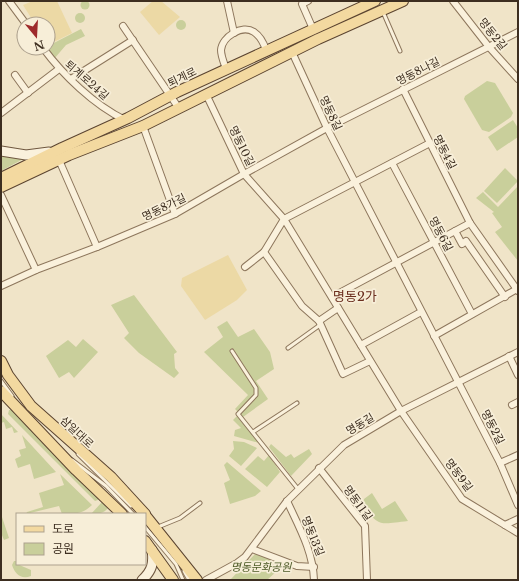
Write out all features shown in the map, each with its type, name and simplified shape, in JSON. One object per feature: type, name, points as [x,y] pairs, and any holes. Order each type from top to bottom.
[{"type":"main road","name":"퇴계로","points":[[1,187],[170,95],[375,1]]},
{"type":"main road","name":"퇴계로","points":[[1,178],[66,151],[143,126],[178,107],[292,52],[403,1]]},
{"type":"main road","points":[[1,151],[26,155],[66,151]]},
{"type":"main road","name":"퇴계로","points":[[1,194],[59,160],[66,151]]},
{"type":"main road","points":[[1,173],[29,159],[48,153]]},
{"type":"main road","name":"삼일대로","points":[[1,361],[8,375],[32,406],[111,477],[144,513]]},
{"type":"main road","points":[[1,391],[121,513]]},
{"type":"main road","name":"삼일대로","points":[[146,515],[197,580]]},
{"type":"main road","points":[[146,542],[173,580]]},
{"type":"main road","points":[[142,580],[152,569],[154,561],[152,550]]},
{"type":"street","points":[[9,1],[20,16]]},
{"type":"street","points":[[226,1],[234,33]]},
{"type":"street","points":[[308,1],[302,4],[313,29]]},
{"type":"street","name":"명동2길","points":[[453,1],[518,79]]},
{"type":"street","points":[[123,26],[178,107]]},
{"type":"street","points":[[226,69],[221,50],[227,37],[234,33],[243,31],[254,32],[260,38],[266,50]]},
{"type":"street","name":"명동8나길","points":[[327,128],[518,32]]},
{"type":"street","points":[[71,79],[133,40]]},
{"type":"street","name":"명동8길","points":[[292,52],[327,128],[458,382]]},
{"type":"street","name":"퇴계로24길","points":[[49,56],[59,69],[100,105],[125,120]]},
{"type":"street","points":[[1,113],[59,69]]},
{"type":"street","points":[[15,75],[28,93]]},
{"type":"street","name":"명동4길","points":[[403,89],[470,223],[518,290]]},
{"type":"street","name":"명동10길","points":[[206,94],[244,174],[284,219],[401,411]]},
{"type":"street","points":[[143,126],[175,214]]},
{"type":"street","name":"명동8가길","points":[[1,286],[36,270],[97,247],[175,214],[327,128]]},
{"type":"street","points":[[245,267],[264,252],[284,219],[430,143]]},
{"type":"street","points":[[59,160],[97,247]]},
{"type":"street","name":"명동6길","points":[[392,163],[472,314]]},
{"type":"street","name":"퇴계로","points":[[1,194],[36,270]]},
{"type":"street","points":[[332,297],[470,223]]},
{"type":"street","points":[[455,231],[462,244],[466,241],[505,297]]},
{"type":"street","points":[[264,252],[302,306],[319,323],[343,374],[370,361]]},
{"type":"street","points":[[434,336],[518,290]]},
{"type":"street","points":[[319,323],[338,308]]},
{"type":"street","points":[[361,345],[421,312]]},
{"type":"street","name":"명동길","points":[[206,580],[237,563],[252,549],[298,488],[344,445],[401,411],[518,352]]},
{"type":"street","points":[[509,356],[518,375]]},
{"type":"street","name":"명동2길","points":[[458,382],[500,463],[518,505]]},
{"type":"street","points":[[512,405],[518,402]]},
{"type":"street","name":"명동9길","points":[[401,411],[462,499],[518,533]]},
{"type":"street","points":[[500,463],[518,454]]},
{"type":"street","name":"명동11길","points":[[319,468],[365,526],[367,580]]},
{"type":"street","name":"명동13길","points":[[287,501],[308,546],[314,567],[314,580]]},
{"type":"street","points":[[505,525],[518,519]]},
{"type":"street","points":[[252,549],[297,566],[314,567]]},
{"type":"lane","points":[[382,10],[400,51]]},
{"type":"lane","points":[[288,348],[319,323]]},
{"type":"lane","points":[[232,351],[256,388],[256,395],[238,414],[298,488]]},
{"type":"lane","points":[[1,368],[5,377],[28,406],[138,513]]},
{"type":"lane","points":[[1,381],[22,409],[58,449]]},
{"type":"lane","points":[[253,432],[297,403]]},
{"type":"lane","points":[[49,441],[106,486],[132,513]]},
{"type":"lane","points":[[156,528],[180,518],[200,503]]},
{"type":"lane","points":[[146,521],[178,560],[189,580]]},
{"type":"lane","points":[[146,528],[176,564],[183,580]]},
{"type":"green space","points":[[83,1],[87,1],[89,5],[87,9],[83,9],[81,7],[81,3]]},
{"type":"green space","points":[[78,13],[82,13],[84,14],[84,22],[78,23],[75,20],[75,16]]},
{"type":"green space","points":[[179,20],[183,20],[185,21],[185,29],[179,30],[176,27],[176,23]]},
{"type":"green space","points":[[81,29],[85,36],[66,45],[54,59],[52,56],[56,56],[56,42]]},
{"type":"green space","points":[[487,81],[495,83],[513,113],[511,117],[489,132],[482,130],[464,99],[465,96]]},
{"type":"green space","points":[[513,120],[518,128],[518,137],[497,151],[488,137]]},
{"type":"green space","points":[[1,154],[27,157],[1,171]]},
{"type":"green space","points":[[505,168],[518,181],[497,203],[484,191]]},
{"type":"green space","points":[[518,186],[518,261],[495,232],[502,227],[492,213],[494,212],[476,198],[483,192],[498,207]]},
{"type":"green space","points":[[134,295],[177,352],[174,354],[175,368],[179,373],[174,378],[139,353],[124,338],[129,333],[111,305]]},
{"type":"green space","points":[[227,321],[238,337],[254,329],[270,352],[274,369],[256,381],[268,399],[243,417],[235,409],[248,395],[204,352],[223,337],[217,327]]},
{"type":"green space","points":[[83,339],[98,352],[74,378],[69,372],[59,378],[46,356],[68,340],[76,347]]},
{"type":"green space","points":[[9,410],[12,410],[98,497],[98,500],[95,501],[8,414]]},
{"type":"green space","points":[[1,414],[18,432],[14,433],[12,427],[6,429],[4,422],[1,423]]},
{"type":"green space","points":[[237,416],[254,434],[259,443],[234,436],[235,430],[241,428],[233,420]]},
{"type":"green space","points":[[22,435],[56,472],[34,479],[30,464],[18,468],[15,459],[21,456],[19,450],[26,448]]},
{"type":"green space","points":[[233,441],[244,442],[257,448],[241,466],[229,456],[234,449]]},
{"type":"green space","points":[[271,444],[286,457],[291,454],[294,458],[309,449],[312,454],[291,476],[269,447]]},
{"type":"green space","points":[[269,455],[280,472],[267,487],[245,469],[258,456],[264,461]]},
{"type":"green space","points":[[227,462],[261,491],[255,496],[230,504],[224,483],[230,480],[224,465]]},
{"type":"green space","points":[[60,474],[92,505],[78,513],[62,513],[59,506],[26,513],[43,507],[39,493],[64,485]]},
{"type":"green space","points":[[372,493],[382,509],[395,501],[408,521],[381,523],[373,518],[363,505],[364,499]]},
{"type":"green space","points":[[102,502],[109,506],[102,513],[92,513]]},
{"type":"green space","points":[[1,514],[9,538],[4,540],[1,533]]},
{"type":"green space","name":"명동문화공원","points":[[257,552],[286,563],[267,580],[230,580]]},
{"type":"green space","points":[[14,561],[16,561],[16,565],[31,570],[31,576],[21,577],[12,565]]},
{"type":"sand","points":[[33,1],[57,1],[72,33],[56,41],[56,16],[30,16],[23,5]]},
{"type":"sand","points":[[153,1],[161,1],[180,17],[159,35],[140,12]]},
{"type":"sand","points":[[228,255],[247,290],[237,300],[205,320],[181,286],[182,278]]},
{"type":"district","name":"명동2가","points":[[355,296]]}]
